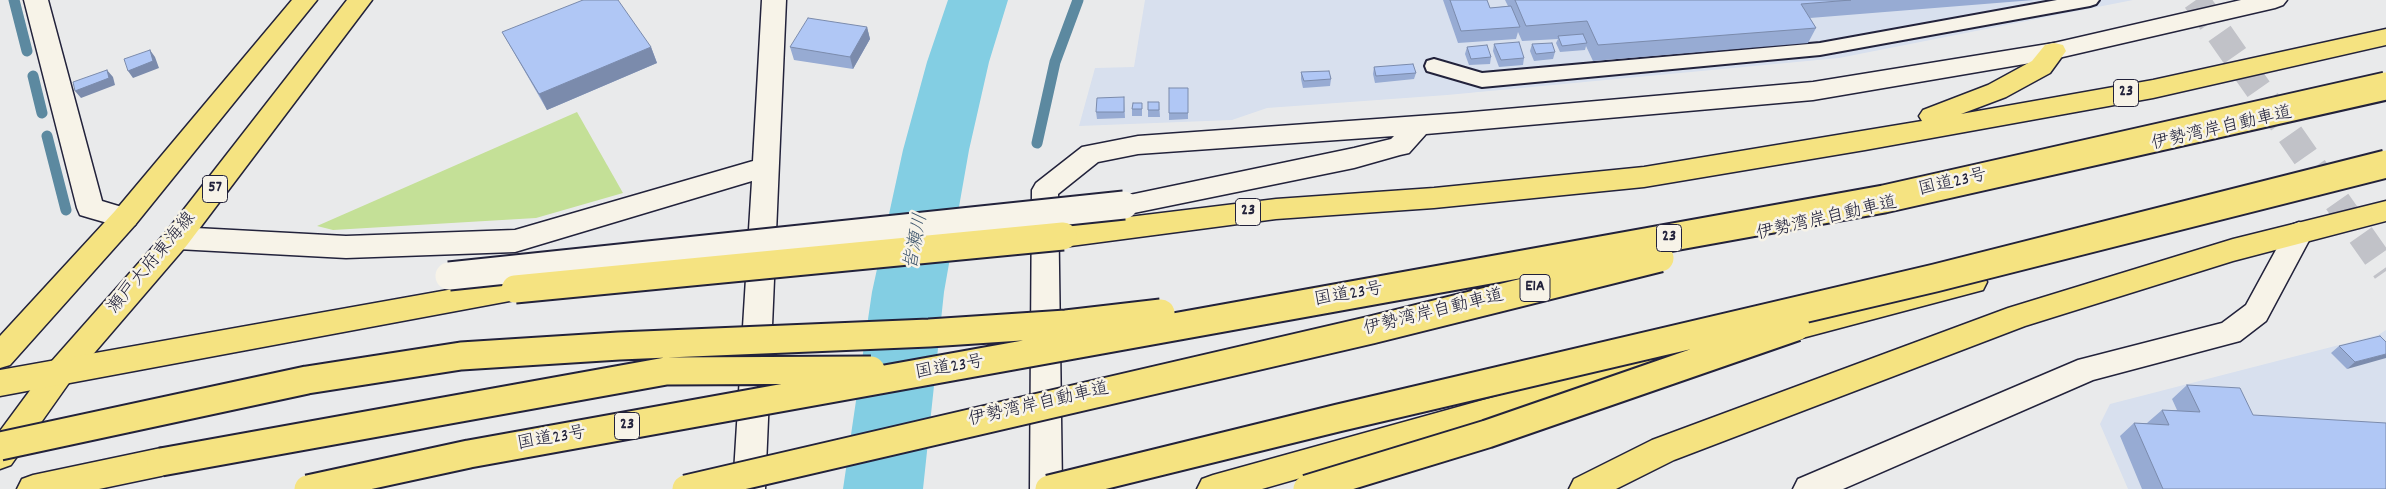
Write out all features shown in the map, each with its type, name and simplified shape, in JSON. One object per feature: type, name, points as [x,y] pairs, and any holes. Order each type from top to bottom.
[{"type":"main road","points":[[0,356],[126,218],[305,0]]},
{"type":"main road","name":"瀬戸大府東海線","points":[[0,455],[62,371],[178,238],[360,0]]},
{"type":"main road","name":"23","points":[[0,383],[515,289],[1063,236],[1276,209],[1434,198],[1644,177],[1865,141],[2153,88],[2386,37]]},
{"type":"main road","points":[[1865,141],[1997,91],[2041,67],[2054,51]]},
{"type":"main road","name":"国道23号","points":[[308,489],[469,454],[1884,199],[2386,86]]},
{"type":"main road","name":"伊勢湾岸自動車道","points":[[686,489],[1371,330],[1596,272],[2386,92]]},
{"type":"main road","points":[[1048,489],[1935,278],[2386,164]]},
{"type":"main road","points":[[1213,489],[1634,369],[2386,176]]},
{"type":"main road","points":[[1585,489],[1663,450],[2018,316],[2233,250],[2386,210]]},
{"type":"main road","points":[[0,446],[307,380],[461,356],[619,346],[841,338],[1066,324],[1219,306],[1441,266],[1596,272]]},
{"type":"main road","points":[[1307,489],[1487,434],[1935,278]]},
{"type":"main road","points":[[33,489],[161,462],[666,371],[947,369]]},
{"type":"street","points":[[36,0],[90,208],[126,218]]},
{"type":"street","points":[[749,489],[774,0]]},
{"type":"street","points":[[1048,489],[1045,190],[1091,154],[1138,145],[1419,125],[1813,91],[2054,51],[2275,0]]},
{"type":"street","points":[[346,247],[353,260],[439,261],[449,276],[1124,204],[1354,158],[1400,146],[1419,125]]},
{"type":"street","points":[[178,238],[346,247],[515,241],[561,229],[765,167]]},
{"type":"street","points":[[1810,489],[2088,369],[2230,333],[2256,312],[2299,233]]},
{"type":"lane","points":[[1434,66],[1482,80],[1820,49],[2090,0]]},
{"type":"shaded area","points":[[1145,0],[2133,0],[1839,58],[1447,95],[1267,108],[1232,120],[1079,126],[1095,68],[1134,67]]},
{"type":"shaded area","points":[[2386,330],[2386,489],[2128,489],[2100,424],[2110,404],[2378,335]]},
{"type":"green space","points":[[577,112],[623,193],[536,218],[333,230],[317,226]]},
{"type":"building","points":[[583,0],[618,0],[651,47],[539,94],[502,32]]},
{"type":"building","points":[[1450,0],[1487,0],[1490,8],[1511,6],[1520,27],[1461,31]]},
{"type":"building","points":[[1515,0],[1851,0],[1801,4],[1816,28],[1598,45],[1587,21],[1526,26]]},
{"type":"building","points":[[808,18],[867,27],[850,57],[790,47]]},
{"type":"building","points":[[1583,34],[1587,43],[1562,46],[1558,36]]},
{"type":"building","points":[[1519,42],[1524,58],[1501,60],[1494,44]]},
{"type":"building","points":[[1552,43],[1555,52],[1536,54],[1532,44]]},
{"type":"building","points":[[1487,45],[1491,57],[1471,59],[1467,47]]},
{"type":"building","points":[[150,50],[153,61],[128,71],[124,59]]},
{"type":"building","points":[[1413,64],[1416,73],[1376,76],[1374,67]]},
{"type":"building","points":[[107,70],[109,78],[75,91],[73,82]]},
{"type":"building","points":[[1329,71],[1331,79],[1304,81],[1301,72]]},
{"type":"building","points":[[1169,88],[1188,88],[1188,113],[1169,113]]},
{"type":"building","points":[[1124,97],[1124,112],[1096,112],[1097,98]]},
{"type":"building","points":[[1148,102],[1159,102],[1159,110],[1148,110]]},
{"type":"building","points":[[1133,103],[1142,103],[1142,109],[1132,109]]},
{"type":"building","points":[[2380,336],[2386,342],[2386,354],[2355,362],[2339,346]]},
{"type":"building","points":[[2187,385],[2240,388],[2253,415],[2386,423],[2386,489],[2163,489],[2134,423],[2169,425],[2162,410],[2200,412]]},
{"type":"waterway","points":[[14,0],[27,51]]},
{"type":"waterway","name":"皆瀬川","points":[[883,489],[908,292],[936,150],[958,62],[978,0]]},
{"type":"waterway","points":[[1037,143],[1055,62],[1078,0]]},
{"type":"waterway","points":[[33,76],[42,113]]},
{"type":"waterway","points":[[47,136],[66,210]]},
{"type":"tunnel","points":[[2196,0],[2386,271]]}]
